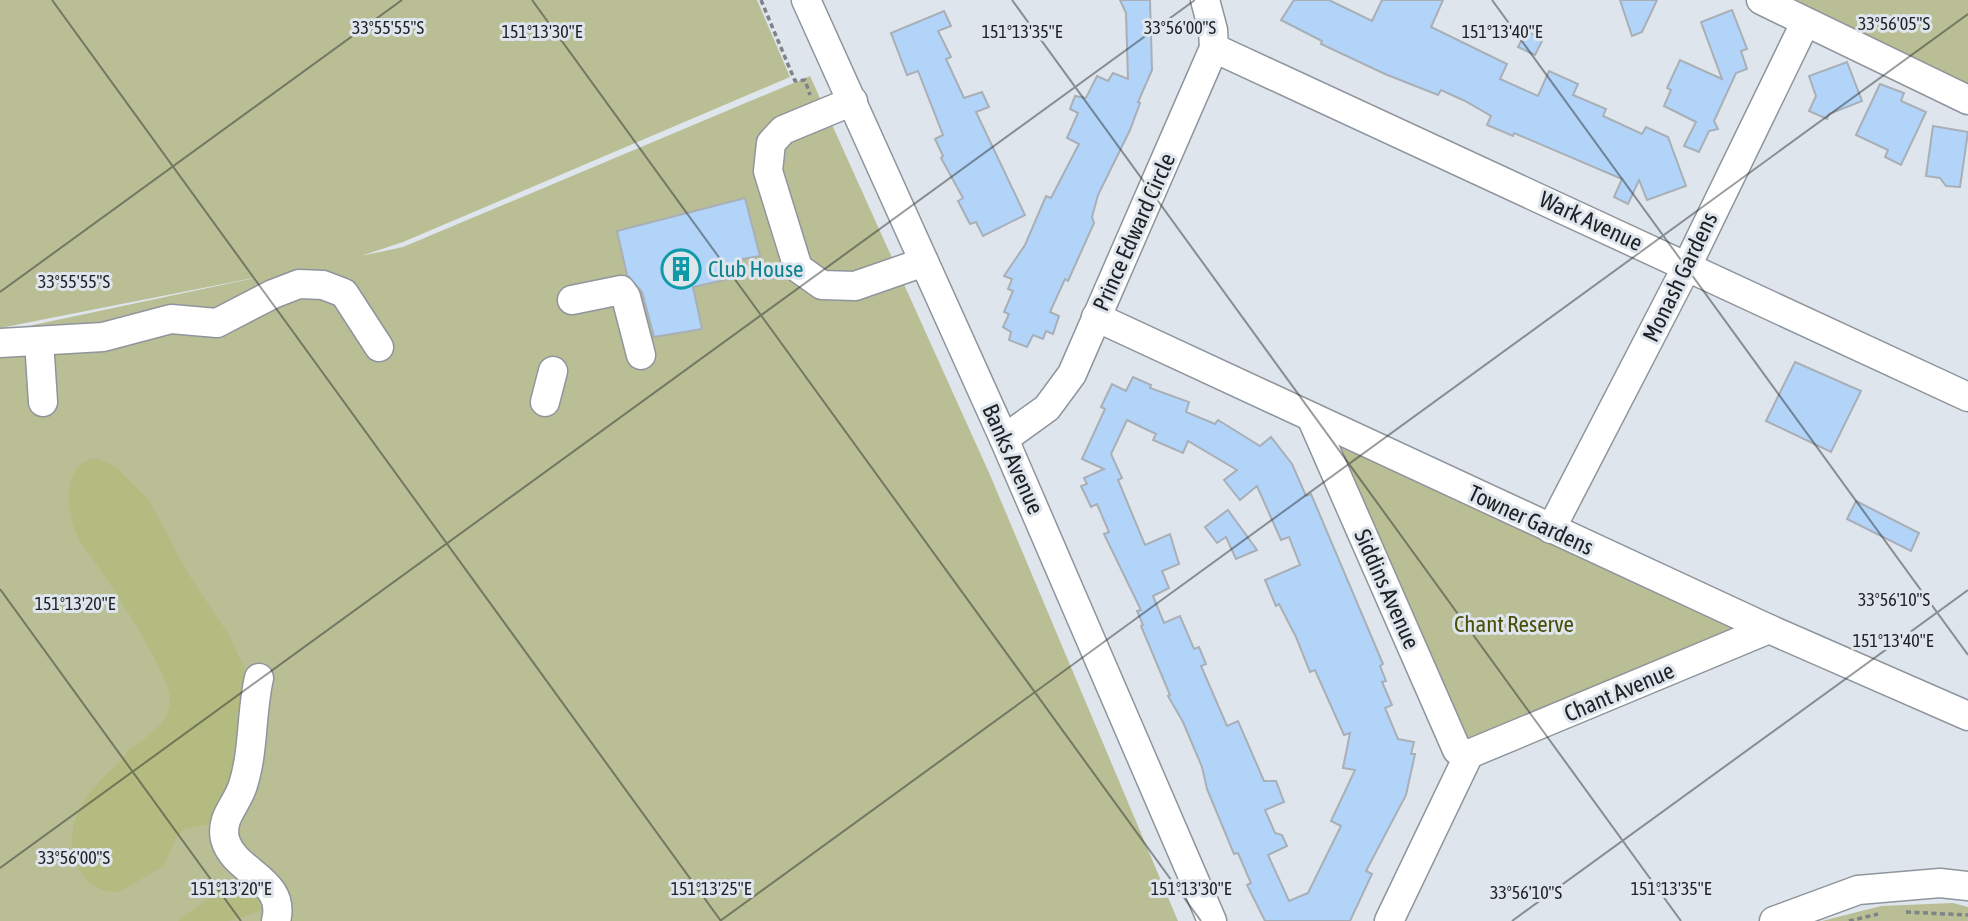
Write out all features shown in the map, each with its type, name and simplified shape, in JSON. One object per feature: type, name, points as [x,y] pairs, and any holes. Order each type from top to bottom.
[{"type":"street","name":"Banks Avenue","points":[[806,0],[1004,439],[1212,921]]},
{"type":"street","points":[[1205,0],[1213,30],[1214,48]]},
{"type":"street","points":[[1761,0],[1968,100]]},
{"type":"street","name":"Monash Gardens","points":[[1551,529],[1687,266],[1805,23]]},
{"type":"street","name":"Wark Avenue","points":[[1214,48],[1968,397]]},
{"type":"street","name":"Prince Edward Circle","points":[[1004,439],[1040,414],[1061,393],[1214,48]]},
{"type":"street","points":[[853,102],[783,130],[771,143],[768,171],[798,268],[822,285],[855,286],[924,261]]},
{"type":"street","points":[[0,343],[103,337],[171,319],[217,323],[288,287],[309,284],[344,293],[379,347]]},
{"type":"street","points":[[572,299],[621,290],[626,297],[641,355]]},
{"type":"street","name":"Towner Gardens","points":[[1096,317],[1769,629],[1968,716]]},
{"type":"street","points":[[38,341],[43,402]]},
{"type":"street","points":[[545,402],[553,371]]},
{"type":"street","name":"Siddins Avenue","points":[[1311,417],[1457,750],[1469,754]]},
{"type":"street","name":"Chant Avenue","points":[[1469,754],[1769,629]]},
{"type":"street","points":[[260,678],[245,776],[224,828],[231,853],[272,891],[278,907],[276,921]]},
{"type":"street","points":[[1389,921],[1469,754]]},
{"type":"street","points":[[1774,921],[1858,890],[1966,878]]},
{"type":"path","points":[[761,0],[794,81],[804,80],[818,116]]},
{"type":"path","points":[[1849,921],[1890,911]]},
{"type":"path","points":[[1902,912],[1968,915]]},
{"type":"green space","points":[[0,0],[757,0],[790,77],[403,242],[361,256],[403,247],[810,76],[990,475],[1178,921],[0,921],[0,332],[259,277],[0,328]]},
{"type":"green space","points":[[1761,0],[1968,0],[1968,100]]},
{"type":"green space","name":"Chant Reserve","points":[[1311,417],[1769,629],[1469,754]]},
{"type":"green space","points":[[97,458],[116,467],[148,499],[189,575],[229,635],[250,680],[238,784],[211,824],[185,829],[176,838],[163,866],[120,892],[102,889],[83,876],[74,855],[74,824],[79,810],[97,784],[128,751],[158,727],[168,712],[170,703],[166,682],[150,649],[81,542],[73,523],[69,499],[72,477],[86,461]]},
{"type":"green space","points":[[242,873],[253,877],[264,910],[228,921],[178,921]]},
{"type":"green space","points":[[1953,903],[1968,907],[1968,921],[1822,921],[1881,906]]},
{"type":"building","points":[[1120,0],[1150,0],[1152,70],[1138,102],[1140,103],[1130,130],[1098,195],[1092,217],[1094,223],[1068,281],[1065,279],[1050,312],[1059,316],[1053,334],[1046,331],[1043,339],[1033,335],[1027,347],[1009,340],[1011,332],[1003,327],[1009,314],[1004,312],[1013,291],[1008,289],[1012,279],[1004,276],[1025,245],[1046,196],[1051,198],[1079,144],[1067,138],[1078,113],[1070,109],[1075,96],[1086,98],[1097,76],[1108,81],[1113,73],[1128,79],[1126,13]]},
{"type":"building","points":[[1294,0],[1329,0],[1372,21],[1382,0],[1443,0],[1431,27],[1507,64],[1500,79],[1538,96],[1549,71],[1578,84],[1573,95],[1606,109],[1603,116],[1642,134],[1646,127],[1668,137],[1686,186],[1647,200],[1639,180],[1628,204],[1614,197],[1622,179],[1514,133],[1513,136],[1487,125],[1491,116],[1465,101],[1441,90],[1438,95],[1385,74],[1321,44],[1322,41],[1281,20]]},
{"type":"building","points":[[1620,0],[1657,0],[1642,32],[1632,36]]},
{"type":"building","points":[[1732,10],[1747,49],[1741,51],[1747,69],[1736,73],[1714,121],[1718,129],[1709,131],[1699,152],[1684,146],[1696,122],[1664,106],[1671,90],[1667,88],[1680,60],[1722,79],[1701,22]]},
{"type":"building","points":[[944,11],[951,26],[938,31],[951,57],[946,59],[964,98],[982,92],[989,107],[976,112],[1025,215],[983,236],[976,222],[970,224],[958,201],[963,198],[941,158],[943,156],[935,139],[943,135],[918,71],[907,75],[891,33]]},
{"type":"building","points":[[1526,31],[1543,39],[1535,55],[1518,47]]},
{"type":"building","points":[[1847,62],[1862,101],[1829,114],[1827,119],[1809,111],[1816,96],[1809,76]]},
{"type":"building","points":[[1880,84],[1904,93],[1901,101],[1926,112],[1901,165],[1885,157],[1888,150],[1856,135]]},
{"type":"building","points":[[1933,126],[1968,132],[1960,187],[1946,186],[1940,178],[1926,176]]},
{"type":"building","name":"Club House","points":[[745,198],[760,256],[736,260],[738,277],[693,287],[702,329],[654,337],[642,292],[627,275],[617,231]]},
{"type":"building","points":[[1795,362],[1861,391],[1831,452],[1766,421]]},
{"type":"building","points":[[1133,377],[1151,385],[1150,388],[1189,402],[1186,412],[1215,424],[1218,420],[1260,446],[1271,437],[1292,464],[1306,496],[1311,494],[1383,664],[1380,666],[1386,681],[1382,682],[1392,705],[1385,708],[1398,739],[1414,742],[1411,754],[1415,754],[1406,795],[1366,871],[1372,874],[1350,921],[1265,921],[1247,885],[1251,883],[1238,853],[1234,854],[1207,789],[1202,767],[1183,722],[1168,696],[1170,695],[1141,626],[1143,625],[1137,611],[1141,610],[1104,534],[1109,532],[1097,504],[1091,507],[1081,486],[1087,484],[1084,478],[1104,469],[1082,459],[1105,409],[1101,407],[1112,384],[1126,391]],"holes":[[[1127,420],[1156,434],[1153,440],[1183,453],[1188,441],[1237,470],[1224,480],[1240,500],[1257,486],[1281,540],[1289,537],[1300,565],[1265,580],[1276,606],[1279,604],[1296,637],[1310,672],[1315,670],[1344,735],[1350,733],[1343,768],[1355,770],[1331,821],[1341,826],[1308,893],[1289,901],[1268,855],[1287,846],[1282,835],[1275,833],[1265,810],[1284,802],[1276,781],[1264,781],[1238,721],[1227,726],[1201,666],[1206,664],[1199,647],[1194,649],[1180,616],[1164,623],[1153,596],[1169,588],[1162,571],[1179,564],[1170,534],[1145,545],[1118,480],[1122,478],[1111,454]]]},
{"type":"building","points":[[1856,501],[1919,533],[1911,551],[1847,519]]},
{"type":"building","points":[[1228,510],[1257,550],[1236,559],[1226,537],[1217,543],[1205,527]]},
{"type":"place","name":"Club House","points":[[681,269]]}]
